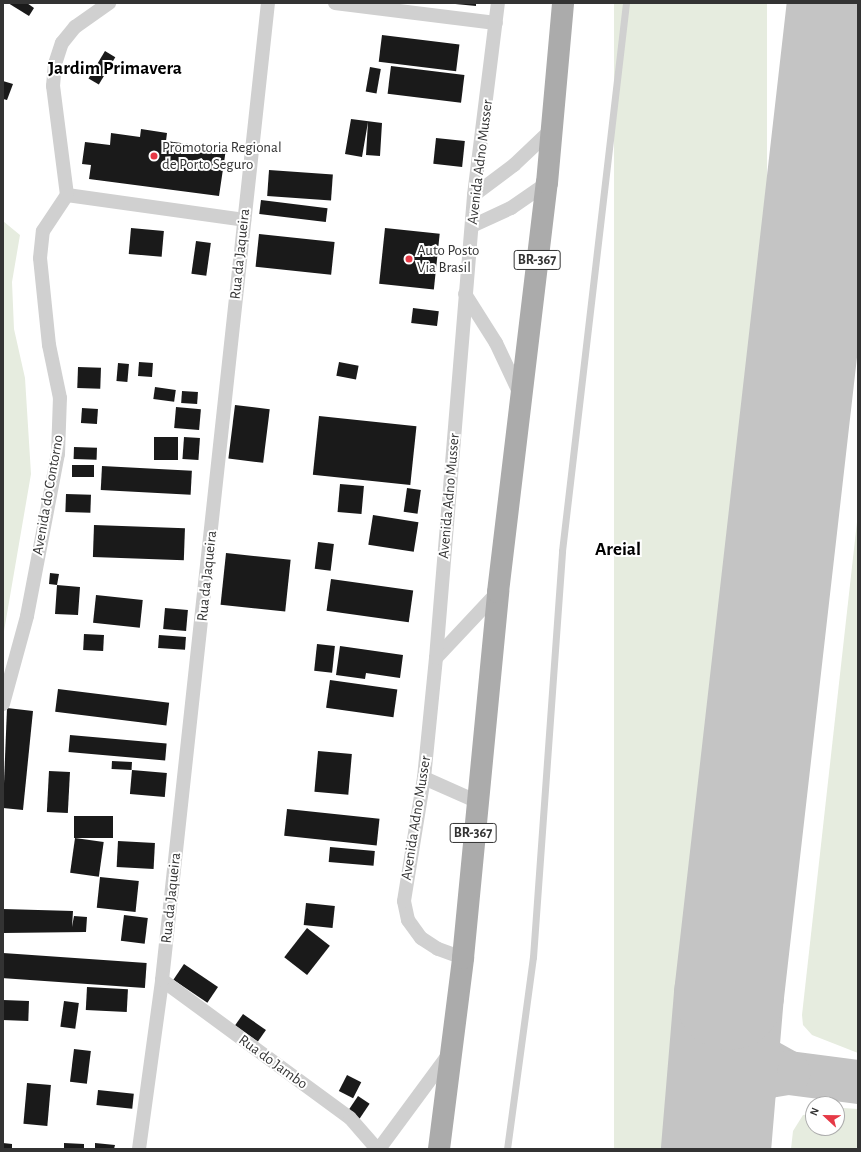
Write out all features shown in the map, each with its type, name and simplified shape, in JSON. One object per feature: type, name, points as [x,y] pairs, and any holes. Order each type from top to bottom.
[{"type":"main road","name":"BR-367","points":[[440,1149],[463,958],[476,801],[498,592],[520,396],[547,183],[550,131],[563,3]]},
{"type":"street","points":[[109,3],[75,27],[62,43],[55,64],[53,86],[67,195],[244,220]]},
{"type":"street","name":"Rua da Jaqueira","points":[[139,1149],[162,980],[268,3]]},
{"type":"street","points":[[335,3],[496,23]]},
{"type":"street","name":"Avenida Adno Musser","points":[[463,958],[438,949],[421,938],[408,920],[404,901],[424,778],[436,658],[474,195],[498,3]]},
{"type":"street","points":[[474,195],[514,166],[550,131]]},
{"type":"street","points":[[472,226],[511,208],[547,183]]},
{"type":"street","name":"Avenida do Contorno","points":[[3,704],[27,616],[58,454],[60,398],[49,344],[40,258],[43,231],[67,195]]},
{"type":"street","points":[[465,294],[496,343],[520,396]]},
{"type":"street","points":[[436,658],[498,592]]},
{"type":"street","points":[[424,778],[476,801]]},
{"type":"street","name":"Rua do Jambo","points":[[162,980],[350,1118],[378,1149]]},
{"type":"street","points":[[378,1149],[451,1051]]},
{"type":"lane","points":[[507,1149],[533,957],[562,551],[626,3]]},
{"type":"shaded area","points":[[614,3],[767,3],[767,1149],[614,1149]]},
{"type":"shaded area","points":[[3,221],[20,235],[12,282],[14,329],[25,378],[31,474],[3,637]]},
{"type":"shaded area","points":[[858,513],[858,1053],[812,1035],[803,1025],[802,1015]]},
{"type":"shaded area","points":[[845,1108],[858,1109],[858,1149],[791,1149],[793,1131],[803,1115],[805,1115],[805,1136],[845,1136]]},
{"type":"building","points":[[8,3],[27,3],[34,8],[29,16]]},
{"type":"building","points":[[445,3],[476,3],[476,6]]},
{"type":"building","points":[[382,35],[459,45],[456,71],[379,62]]},
{"type":"building","points":[[105,51],[115,57],[99,85],[89,78]]},
{"type":"building","points":[[391,66],[464,75],[461,103],[388,94]]},
{"type":"building","points":[[370,67],[381,69],[376,94],[366,92]]},
{"type":"building","points":[[3,81],[13,84],[7,100],[3,99]]},
{"type":"building","points":[[351,119],[382,123],[380,156],[366,155],[368,122],[362,157],[345,154]]},
{"type":"building","name":"Promotoria Regional de Porto Seguro","points":[[141,129],[167,133],[166,141],[226,149],[219,196],[89,179],[91,165],[82,164],[85,142],[110,145],[111,133],[140,137]]},
{"type":"building","points":[[436,138],[465,141],[462,167],[433,164]]},
{"type":"building","points":[[269,170],[333,174],[331,200],[267,196]]},
{"type":"building","points":[[261,200],[328,208],[326,222],[259,214]]},
{"type":"building","points":[[131,228],[164,231],[162,257],[129,254]]},
{"type":"building","name":"Auto Posto Via Brasil","points":[[385,228],[440,234],[434,289],[379,284]]},
{"type":"building","points":[[259,234],[335,242],[331,275],[256,267]]},
{"type":"building","points":[[196,241],[211,243],[206,276],[191,274]]},
{"type":"building","points":[[413,308],[439,311],[437,326],[411,323]]},
{"type":"building","points":[[139,362],[153,363],[152,377],[138,376]]},
{"type":"building","points":[[339,362],[359,366],[356,380],[336,376]]},
{"type":"building","points":[[118,363],[129,364],[127,382],[116,381]]},
{"type":"building","points":[[78,367],[101,368],[100,389],[77,388]]},
{"type":"building","points":[[155,387],[176,390],[174,402],[153,399]]},
{"type":"building","points":[[182,391],[198,392],[197,404],[181,403]]},
{"type":"building","points":[[235,405],[270,409],[263,463],[228,459]]},
{"type":"building","points":[[176,407],[201,409],[199,430],[174,428]]},
{"type":"building","points":[[82,408],[98,409],[97,424],[81,423]]},
{"type":"building","points":[[319,416],[416,426],[410,485],[313,475]]},
{"type":"building","points":[[154,437],[178,437],[178,460],[154,460]]},
{"type":"building","points":[[184,437],[200,438],[198,460],[182,459]]},
{"type":"building","points":[[74,447],[97,448],[97,460],[74,459]]},
{"type":"building","points":[[72,465],[94,465],[94,477],[72,477]]},
{"type":"building","points":[[102,466],[192,471],[191,495],[101,490]]},
{"type":"building","points":[[340,484],[364,486],[361,514],[338,512]]},
{"type":"building","points":[[407,488],[421,490],[418,514],[404,512]]},
{"type":"building","points":[[66,494],[91,495],[90,513],[65,512]]},
{"type":"building","points":[[373,515],[418,522],[414,552],[368,545]]},
{"type":"building","points":[[94,525],[185,528],[184,560],[93,557]]},
{"type":"building","points":[[318,542],[334,544],[331,571],[315,569]]},
{"type":"building","points":[[226,553],[291,560],[285,612],[221,605]]},
{"type":"building","points":[[50,573],[59,574],[57,585],[49,584]]},
{"type":"building","points":[[331,579],[413,591],[409,622],[327,611]]},
{"type":"building","points":[[57,585],[80,587],[78,615],[55,614]]},
{"type":"building","points":[[96,595],[143,600],[140,628],[93,623]]},
{"type":"building","points":[[165,608],[188,610],[186,631],[163,629]]},
{"type":"building","points":[[84,634],[104,635],[103,651],[83,650]]},
{"type":"building","points":[[159,635],[186,637],[185,650],[158,648]]},
{"type":"building","points":[[317,644],[335,646],[332,673],[314,671]]},
{"type":"building","points":[[340,646],[403,655],[400,678],[366,673],[365,679],[336,675]]},
{"type":"building","points":[[330,680],[397,689],[393,717],[326,708]]},
{"type":"building","points":[[58,689],[169,703],[166,725],[55,712]]},
{"type":"building","points":[[7,708],[33,711],[23,810],[3,808]]},
{"type":"building","points":[[70,735],[167,743],[165,760],[69,752]]},
{"type":"building","points":[[318,751],[352,754],[348,795],[314,792]]},
{"type":"building","points":[[112,761],[132,762],[132,770],[112,769]]},
{"type":"building","points":[[132,770],[167,773],[165,797],[130,794]]},
{"type":"building","points":[[49,771],[70,772],[68,813],[47,812]]},
{"type":"building","points":[[287,809],[379,819],[377,846],[284,836]]},
{"type":"building","points":[[74,816],[113,816],[113,838],[74,838]]},
{"type":"building","points":[[75,838],[104,842],[99,877],[70,873]]},
{"type":"building","points":[[118,841],[155,843],[154,869],[117,867]]},
{"type":"building","points":[[330,847],[375,851],[374,866],[329,862]]},
{"type":"building","points":[[100,877],[139,881],[136,912],[97,908]]},
{"type":"building","points":[[306,903],[335,906],[333,928],[304,925]]},
{"type":"building","points":[[3,909],[73,911],[72,927],[74,916],[87,917],[86,932],[3,933]]},
{"type":"building","points":[[124,915],[148,918],[145,944],[121,941]]},
{"type":"building","points":[[307,928],[330,946],[307,975],[284,957]]},
{"type":"building","points":[[3,953],[147,963],[145,988],[3,978]]},
{"type":"building","points":[[184,964],[218,987],[207,1003],[173,980]]},
{"type":"building","points":[[87,987],[128,989],[127,1012],[86,1010]]},
{"type":"building","points":[[3,1000],[29,1001],[28,1021],[3,1020]]},
{"type":"building","points":[[64,1001],[79,1003],[75,1029],[60,1027]]},
{"type":"building","points":[[243,1014],[266,1030],[258,1042],[235,1025]]},
{"type":"building","points":[[74,1049],[91,1051],[87,1084],[70,1082]]},
{"type":"building","points":[[347,1075],[361,1082],[353,1098],[339,1091]]},
{"type":"building","points":[[27,1083],[51,1085],[47,1126],[23,1124]]},
{"type":"building","points":[[98,1090],[134,1094],[132,1109],[96,1105]]},
{"type":"building","points":[[358,1096],[370,1104],[360,1119],[348,1111]]},
{"type":"building","points":[[3,1143],[12,1144],[12,1149],[3,1149]]},
{"type":"building","points":[[64,1143],[84,1144],[84,1149],[64,1149]]},
{"type":"building","points":[[95,1143],[115,1145],[114,1149],[95,1149]]},
{"type":"taxiway","points":[[729,995],[734,1023],[749,1048],[760,1057],[789,1073],[858,1082]]},
{"type":"taxiway","points":[[717,1134],[729,1103],[747,1085],[769,1076],[789,1073]]},
{"type":"runway","points":[[716,1149],[729,995],[842,3]]},
{"type":"place","name":"Promotoria Regional de Porto Seguro","points":[[154,156]]},
{"type":"place","name":"Auto Posto Via Brasil","points":[[409,259]]},
{"type":"district","name":"Jardim Primavera","points":[[115,69]]},
{"type":"district","name":"Areial","points":[[618,550]]}]
